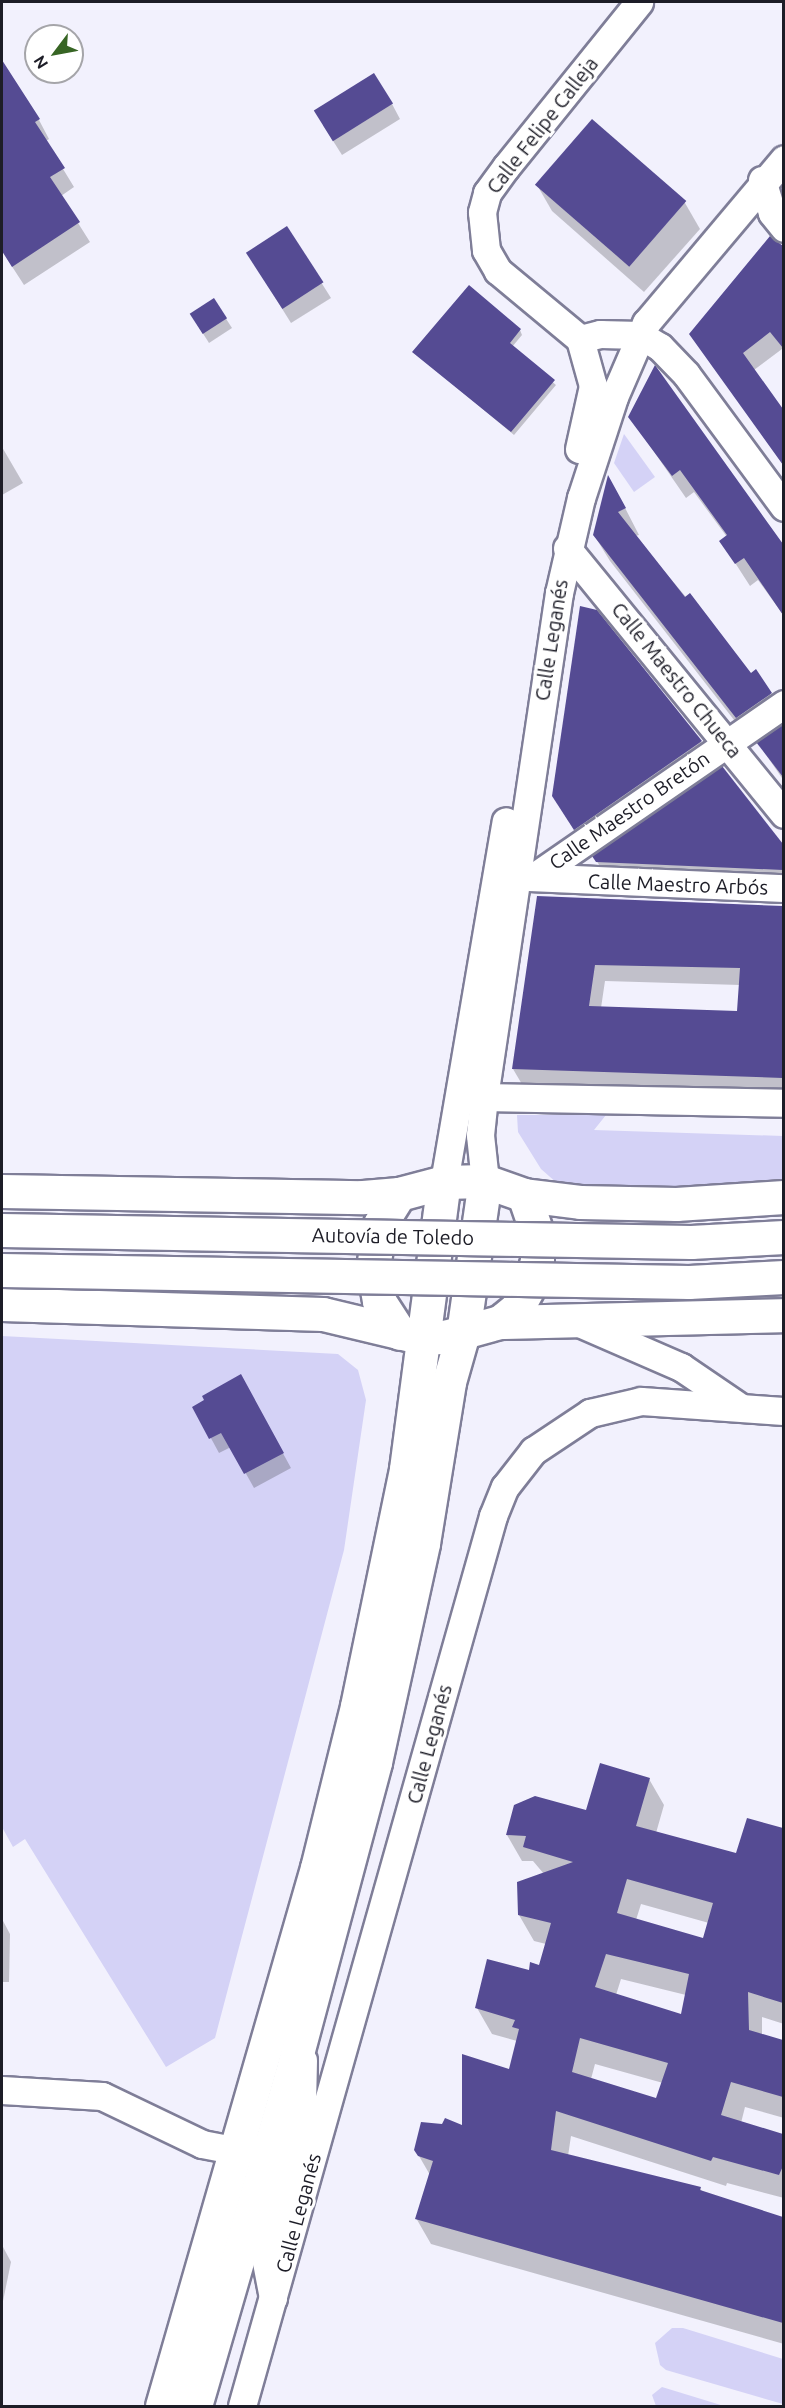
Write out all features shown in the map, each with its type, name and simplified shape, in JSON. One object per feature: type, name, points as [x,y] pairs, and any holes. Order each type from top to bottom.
[{"type":"highway","points":[[2,1191],[352,1197],[399,1194],[444,1182],[485,1181],[524,1195],[580,1202],[676,1204],[783,1197]]},
{"type":"highway","name":"Calle Leganés","points":[[195,2406],[303,2032],[375,1762],[423,1543],[449,1382],[463,1333],[485,1181]]},
{"type":"highway","name":"Calle Leganés","points":[[162,2406],[314,1879],[357,1707],[406,1469],[412,1335],[444,1182]]},
{"type":"highway","points":[[399,1194],[381,1224],[373,1267],[379,1301],[412,1335]]},
{"type":"highway","points":[[500,1322],[518,1308],[531,1285],[537,1261],[534,1216],[524,1195]]},
{"type":"highway","name":"Autovía de Toledo","points":[[2,1230],[691,1242],[783,1237]]},
{"type":"highway","name":"Autovía de Toledo","points":[[2,1270],[689,1282],[783,1277]]},
{"type":"highway","points":[[2,1304],[323,1314],[412,1335],[463,1333],[500,1322],[572,1318],[783,1315]]},
{"type":"street","name":"Calle Felipe Calleja","points":[[580,339],[498,271],[486,250],[482,212],[487,193],[506,167],[639,2]]},
{"type":"street","name":"Calle Leganés","points":[[485,1181],[480,1135],[484,1097],[567,548],[597,445],[640,334],[762,180],[783,159]]},
{"type":"street","points":[[762,180],[772,213],[783,228]]},
{"type":"street","points":[[580,339],[600,334],[640,334],[666,353],[686,374],[783,507]]},
{"type":"street","name":"Calle Leganés","points":[[444,1182],[488,939],[547,565],[592,398],[591,376],[580,339]]},
{"type":"street","name":"Calle Maestro Chueca","points":[[567,548],[728,741],[783,814]]},
{"type":"street","name":"Calle Maestro Bretón","points":[[535,876],[783,704]]},
{"type":"street","points":[[514,900],[524,880],[535,876]]},
{"type":"street","name":"Calle Maestro Arbós","points":[[535,876],[682,886],[783,888]]},
{"type":"street","points":[[484,1097],[783,1103]]},
{"type":"street","points":[[572,1318],[583,1327],[681,1367],[740,1407]]},
{"type":"street","name":"Calle Leganés","points":[[242,2406],[274,2302],[422,1764],[493,1516],[505,1487],[533,1451],[590,1413],[641,1401],[783,1411]]},
{"type":"street","name":"Calle Leganés","points":[[274,2302],[265,2257],[302,2104],[303,2032]]},
{"type":"street","points":[[2,2090],[102,2096],[127,2106],[176,2135],[234,2150],[255,2148],[272,2138]]},
{"type":"shaded area","points":[[624,434],[655,477],[634,492],[614,463]]},
{"type":"shaded area","points":[[517,1115],[606,1115],[594,1130],[783,1136],[783,1186],[566,1191],[541,1169],[518,1132]]},
{"type":"shaded area","points":[[2,1336],[338,1354],[358,1370],[366,1400],[344,1550],[215,2038],[166,2067],[25,1839],[13,1847],[2,1827]]},
{"type":"shaded area","points":[[672,2328],[683,2328],[783,2359],[783,2404],[666,2370],[660,2365],[655,2343]]},
{"type":"shaded area","points":[[662,2387],[724,2406],[656,2406],[652,2395]]},
{"type":"building","points":[[2,60],[40,119],[35,122],[65,168],[50,177],[80,222],[12,267],[2,251]]},
{"type":"building","points":[[374,73],[393,104],[333,141],[314,111]]},
{"type":"building","points":[[592,119],[686,201],[629,267],[535,185]]},
{"type":"building","points":[[287,226],[323,282],[282,309],[246,253]]},
{"type":"building","points":[[770,236],[783,246],[783,348],[770,332],[743,353],[783,409],[783,465],[689,334]]},
{"type":"building","points":[[469,285],[521,329],[510,343],[555,380],[511,432],[412,352]]},
{"type":"building","points":[[214,298],[227,318],[203,334],[190,314]]},
{"type":"building","points":[[655,365],[783,544],[783,615],[744,558],[735,564],[719,541],[727,535],[680,470],[672,476],[628,417]]},
{"type":"building","points":[[608,475],[626,508],[618,512],[685,597],[690,593],[751,673],[756,669],[772,693],[736,718],[593,535]]},
{"type":"building","points":[[580,606],[597,610],[702,741],[574,830],[552,796]]},
{"type":"building","points":[[783,723],[783,777],[756,742]]},
{"type":"building","points":[[722,766],[783,844],[783,870],[596,862],[592,856]]},
{"type":"building","points":[[537,896],[783,906],[783,1078],[512,1069]],"holes":[[[595,965],[740,968],[737,1011],[589,1006]]]},
{"type":"building","points":[[241,1374],[284,1453],[244,1474],[221,1433],[209,1439],[192,1407],[204,1400],[202,1396]]},
{"type":"building","points":[[600,1763],[650,1778],[636,1826],[736,1853],[747,1818],[783,1828],[783,2003],[748,1992],[749,2030],[783,2040],[783,2097],[731,2082],[721,2115],[783,2134],[783,2166],[779,2175],[713,2157],[711,2161],[556,2111],[551,2150],[701,2187],[700,2190],[783,2217],[783,2323],[415,2219],[433,2161],[418,2156],[414,2150],[421,2122],[442,2124],[445,2118],[462,2125],[462,2054],[509,2069],[519,2029],[512,2027],[515,2020],[475,2008],[487,1959],[529,1970],[530,1962],[539,1965],[551,1923],[518,1915],[517,1882],[573,1862],[523,1847],[526,1836],[506,1835],[514,1805],[535,1796],[586,1810]],"holes":[[[627,1879],[713,1903],[703,1938],[617,1913]],[[606,1954],[689,1974],[681,2014],[595,1987]],[[580,2038],[668,2063],[656,2098],[572,2072]]]}]
